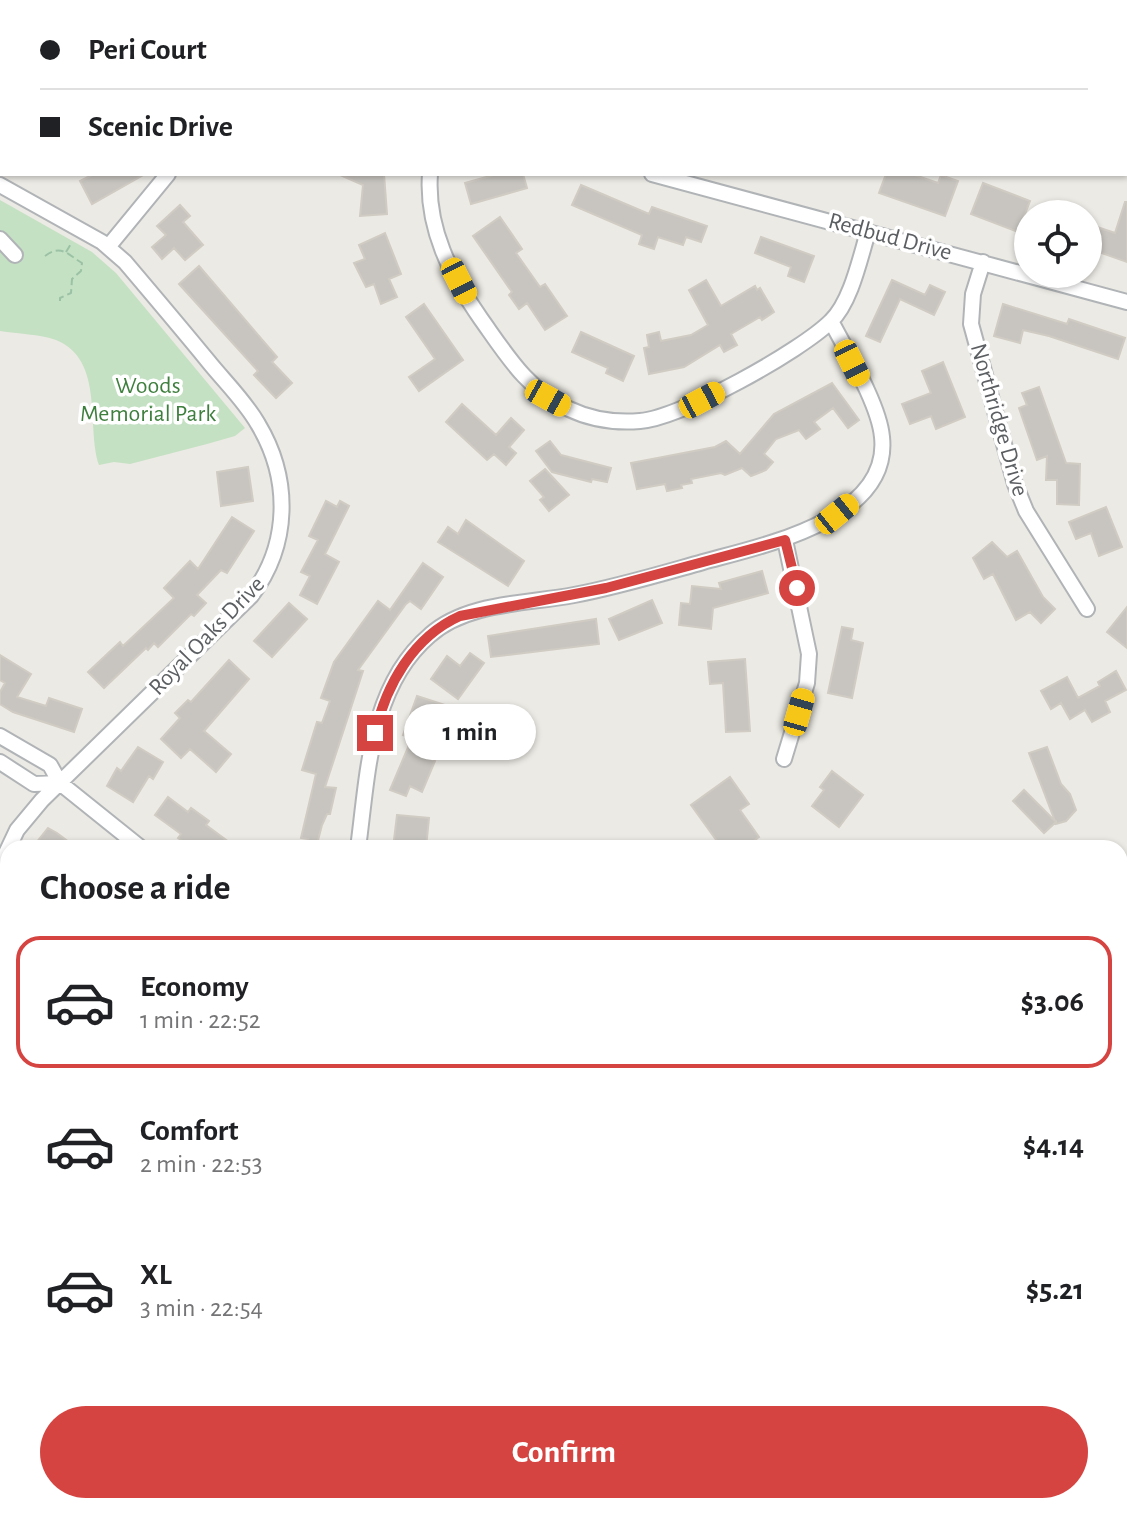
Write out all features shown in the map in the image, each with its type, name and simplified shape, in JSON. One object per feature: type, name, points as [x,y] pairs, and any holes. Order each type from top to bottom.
[{"type":"street","points":[[108,247],[166,176]]},
{"type":"street","points":[[430,176],[433,225],[438,242],[470,303],[526,379],[548,398],[577,412],[607,420],[641,421],[672,413],[796,349],[831,321],[844,301],[868,232]]},
{"type":"street","name":"Redbud Drive","points":[[659,176],[1127,302]]},
{"type":"street","name":"Royal Oaks Drive","points":[[0,185],[108,247],[125,262],[257,423],[277,467],[282,518],[278,545],[268,573],[251,596],[60,783],[27,817],[12,840]]},
{"type":"street","points":[[0,239],[15,255]]},
{"type":"street","name":"Northridge Drive","points":[[983,262],[973,294],[971,324],[1011,472],[1026,511],[1087,609]]},
{"type":"street","points":[[359,840],[371,753],[385,699],[394,680],[417,648],[447,622],[476,612],[606,588],[785,540],[826,522],[851,503],[869,482],[881,461],[882,437],[877,414],[831,321]]},
{"type":"street","points":[[784,759],[807,683],[809,654],[785,540]]},
{"type":"street","points":[[0,736],[50,765],[60,783],[131,840]]},
{"type":"street","points":[[0,762],[34,784],[60,783]]},
{"type":"path","points":[[65,253],[72,242]]},
{"type":"path","points":[[45,256],[55,250],[82,263],[82,268],[72,279],[71,293],[60,298],[60,301]]},
{"type":"green space","name":"Woods Memorial Park","points":[[0,200],[92,252],[116,273],[245,428],[235,436],[130,464],[114,462],[99,465],[91,395],[82,362],[56,340],[0,331]]},
{"type":"building","points":[[90,176],[141,176],[92,204],[80,181]]},
{"type":"building","points":[[343,176],[384,176],[387,214],[360,216],[363,185]]},
{"type":"building","points":[[490,176],[524,176],[527,188],[471,204],[465,183]]},
{"type":"building","points":[[885,176],[918,176],[938,183],[941,176],[944,176],[958,181],[945,216],[879,193]]},
{"type":"building","points":[[983,183],[1027,200],[1014,200],[1014,230],[971,214]]},
{"type":"building","points":[[581,185],[649,214],[652,207],[707,226],[701,242],[686,237],[683,245],[658,237],[654,249],[639,244],[642,235],[572,205]]},
{"type":"building","points":[[1127,202],[1127,262],[1102,253],[1102,229],[1115,233]]},
{"type":"building","points":[[180,205],[190,216],[183,222],[203,245],[185,260],[174,248],[162,259],[152,247],[166,235],[157,226]]},
{"type":"building","points":[[500,217],[522,249],[516,253],[540,287],[545,284],[567,316],[545,330],[527,303],[519,309],[509,295],[512,292],[473,236]]},
{"type":"building","points":[[385,233],[401,274],[389,279],[397,297],[381,304],[374,284],[366,287],[354,263],[365,259],[359,245]]},
{"type":"building","points":[[761,237],[814,256],[804,282],[788,276],[791,267],[755,253]]},
{"type":"building","points":[[199,266],[277,357],[272,362],[292,383],[276,398],[254,375],[258,371],[179,284]]},
{"type":"building","points":[[706,280],[721,306],[755,286],[757,290],[760,288],[774,312],[731,334],[737,345],[724,352],[720,345],[684,367],[649,374],[644,348],[649,347],[647,335],[659,332],[661,341],[691,335],[708,325],[689,290]]},
{"type":"building","points":[[892,280],[925,295],[930,285],[945,292],[934,315],[900,299],[880,342],[866,336]]},
{"type":"building","points":[[424,304],[463,360],[419,391],[409,377],[435,359],[406,317]]},
{"type":"building","points":[[1003,304],[1067,324],[1069,319],[1125,338],[1118,359],[1023,330],[1020,343],[994,336]]},
{"type":"building","points":[[581,332],[634,356],[623,381],[606,373],[608,368],[572,352]]},
{"type":"building","points":[[943,362],[965,417],[936,429],[931,416],[910,424],[902,404],[931,393],[922,371]]},
{"type":"building","points":[[832,383],[859,420],[848,428],[833,408],[814,422],[820,429],[806,439],[799,430],[776,439],[764,454],[773,462],[766,470],[751,476],[742,468],[725,475],[721,473],[691,479],[692,483],[681,485],[682,488],[667,491],[665,484],[637,489],[631,463],[715,447],[726,441],[740,454],[774,414]]},
{"type":"building","points":[[1039,387],[1066,463],[1080,464],[1079,505],[1057,504],[1057,480],[1046,480],[1047,456],[1037,460],[1019,408],[1027,405],[1022,393]]},
{"type":"building","points":[[462,404],[496,435],[511,418],[524,430],[509,447],[516,453],[506,465],[494,454],[487,460],[446,422]]},
{"type":"building","points":[[550,441],[561,455],[611,468],[607,482],[592,479],[591,482],[552,472],[536,451]]},
{"type":"building","points":[[248,467],[253,501],[221,506],[217,472]]},
{"type":"building","points":[[545,469],[569,495],[549,511],[540,500],[544,497],[530,481]]},
{"type":"building","points":[[326,501],[337,507],[340,501],[349,506],[325,554],[339,562],[317,604],[300,595],[310,576],[301,572],[318,540],[309,536]]},
{"type":"building","points":[[1106,507],[1122,547],[1099,556],[1091,533],[1076,539],[1069,522]]},
{"type":"building","points":[[232,517],[254,531],[227,573],[221,570],[197,595],[206,603],[158,647],[154,643],[148,650],[146,648],[104,688],[88,672],[120,642],[123,646],[174,598],[164,588],[190,561],[198,569]]},
{"type":"building","points":[[466,520],[524,561],[508,586],[438,542],[448,527],[458,534]]},
{"type":"building","points":[[992,542],[1007,557],[1017,551],[1043,597],[1055,609],[1041,623],[1030,612],[1016,620],[993,574],[984,579],[973,558]]},
{"type":"building","points":[[423,563],[443,577],[421,609],[410,601],[406,604],[358,670],[363,671],[325,787],[336,788],[330,814],[327,814],[318,840],[301,838],[316,774],[302,770],[317,722],[322,723],[330,701],[321,698],[334,662],[378,601],[390,610]]},
{"type":"building","points":[[762,571],[768,593],[713,608],[711,629],[679,625],[681,603],[690,604],[692,586],[721,589],[719,583]]},
{"type":"building","points":[[652,600],[662,623],[619,640],[609,619]]},
{"type":"building","points":[[289,603],[307,619],[272,657],[254,641]]},
{"type":"building","points":[[1127,607],[1127,648],[1107,632]]},
{"type":"building","points":[[596,619],[599,644],[491,657],[488,636]]},
{"type":"building","points":[[842,627],[853,629],[851,640],[863,643],[852,698],[828,693]]},
{"type":"building","points":[[470,653],[484,663],[458,699],[431,679],[447,656],[460,666]]},
{"type":"building","points":[[0,655],[31,674],[17,697],[46,706],[49,698],[82,709],[74,732],[13,712],[0,704],[0,692],[5,683],[0,680]]},
{"type":"building","points":[[745,659],[750,731],[726,732],[723,683],[710,684],[708,662]]},
{"type":"building","points":[[229,660],[249,679],[204,731],[231,754],[216,772],[190,749],[181,758],[161,739],[180,718],[175,713],[188,700],[191,702]]},
{"type":"building","points":[[1116,671],[1126,690],[1105,701],[1110,712],[1092,722],[1085,710],[1070,719],[1061,703],[1051,709],[1041,691],[1067,677],[1078,698],[1100,686],[1098,682]]},
{"type":"building","points":[[417,696],[457,709],[447,739],[424,732],[417,753],[435,761],[422,792],[410,786],[406,796],[390,790],[412,738],[403,735]]},
{"type":"building","points":[[138,747],[163,762],[153,779],[149,776],[133,802],[107,786],[117,768],[121,771]]},
{"type":"building","points":[[1047,747],[1061,784],[1070,794],[1076,810],[1066,821],[1056,822],[1044,833],[1013,801],[1024,790],[1055,821],[1029,753]]},
{"type":"building","points":[[832,771],[863,795],[839,827],[812,806],[824,790],[820,787]]},
{"type":"building","points":[[730,777],[749,804],[740,810],[759,837],[755,840],[716,840],[691,805]]},
{"type":"building","points":[[168,797],[188,812],[191,808],[209,821],[206,825],[226,840],[181,840],[178,838],[181,834],[155,815]]},
{"type":"building","points":[[397,815],[429,818],[427,840],[394,840]]},
{"type":"building","points":[[48,828],[66,840],[38,840]]},
{"type":"route","points":[[375,733],[385,699],[407,661],[428,636],[460,616],[606,588],[785,540],[797,588]]}]
